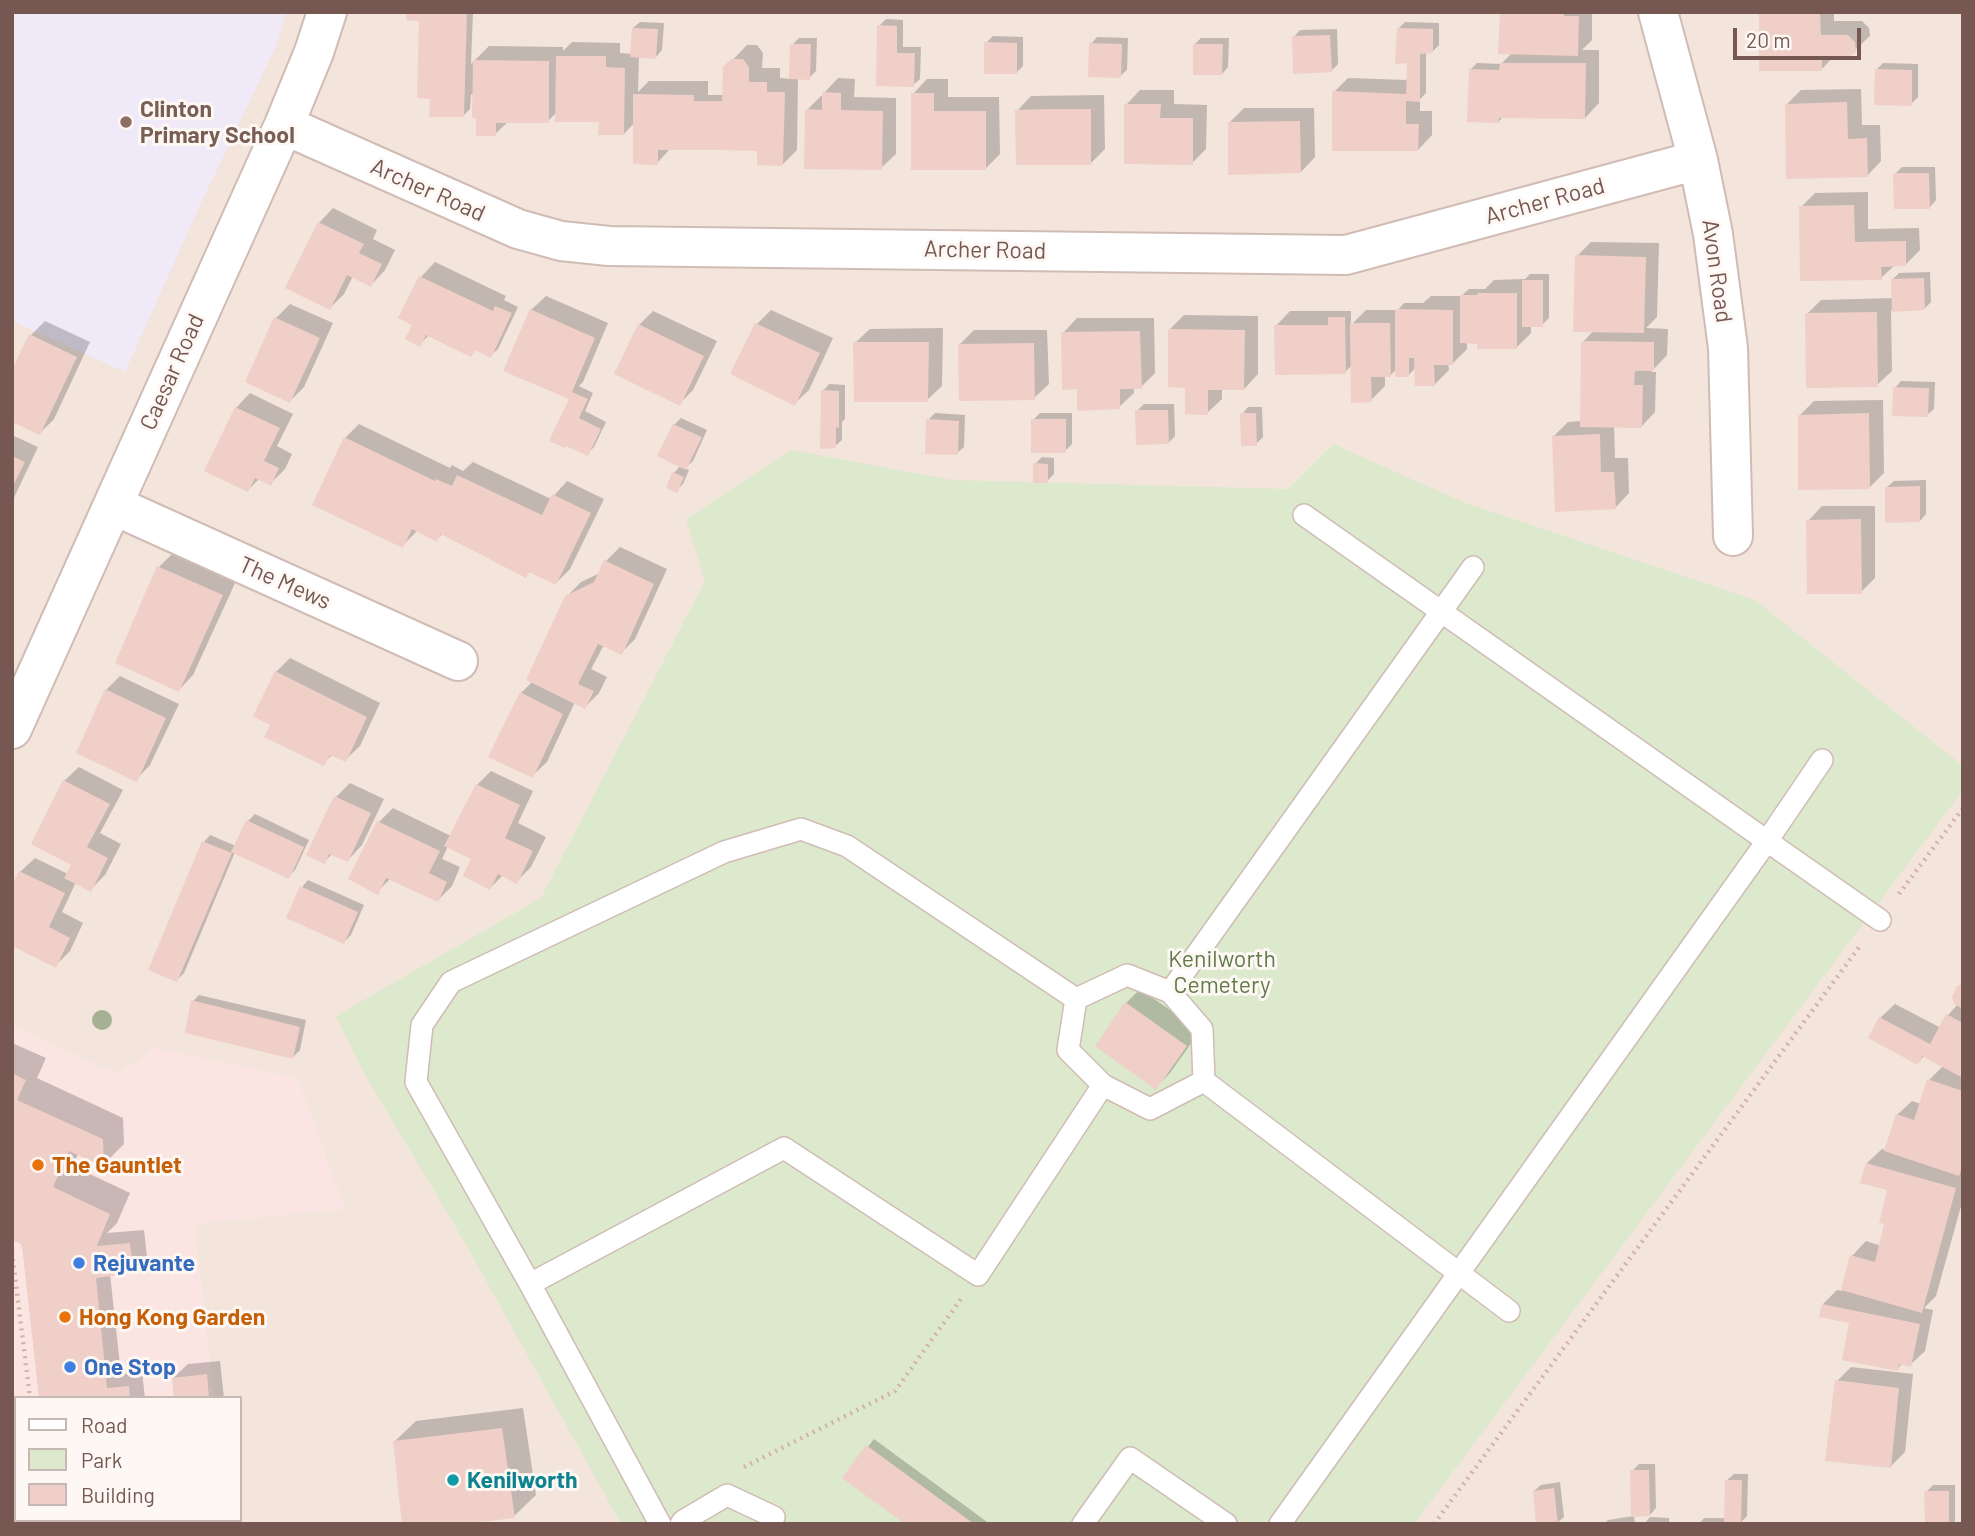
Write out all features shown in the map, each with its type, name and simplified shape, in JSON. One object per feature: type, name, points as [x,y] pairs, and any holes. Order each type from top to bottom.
[{"type":"street","name":"Caesar Road","points":[[12,729],[284,125],[327,12]]},
{"type":"street","name":"Avon Road","points":[[1658,12],[1698,160],[1713,234],[1728,348],[1733,536]]},
{"type":"street","name":"Archer Road","points":[[284,125],[518,229],[561,241],[610,246],[1346,255],[1698,160]]},
{"type":"street","name":"The Mews","points":[[113,505],[457,661]]},
{"type":"lane","points":[[1304,515],[1880,920]]},
{"type":"lane","points":[[1170,992],[1473,567]]},
{"type":"lane","points":[[1280,1524],[1822,760]]},
{"type":"lane","points":[[660,1524],[530,1284],[416,1082],[422,1025],[451,982],[724,852],[801,829],[847,846],[1076,999]]},
{"type":"lane","points":[[1076,999],[1127,975],[1170,992],[1202,1029],[1204,1081]]},
{"type":"lane","points":[[1076,999],[1068,1050],[1103,1086],[1150,1109],[1204,1081]]},
{"type":"lane","points":[[1204,1081],[1509,1311]]},
{"type":"lane","points":[[530,1284],[784,1149],[978,1275],[1103,1086]]},
{"type":"lane","points":[[1083,1524],[1130,1458],[1226,1524]]},
{"type":"lane","points":[[681,1524],[727,1495],[774,1517]]},
{"type":"path","points":[[1434,1524],[1963,808]]},
{"type":"path","points":[[12,1252],[30,1396]]},
{"type":"path","points":[[741,1468],[895,1391],[978,1275]]},
{"type":"shaded area","points":[[12,12],[1963,12],[1963,1524],[12,1524]]},
{"type":"shaded area","name":"Clinton Primary School","points":[[12,12],[286,12],[277,44],[125,372],[12,321]]},
{"type":"shaded area","points":[[12,1024],[117,1074],[156,1048],[298,1078],[345,1209],[195,1224],[214,1396],[14,1396],[14,1522],[227,1524],[12,1524]]},
{"type":"green space","name":"Kenilworth Cemetery","points":[[1333,444],[1463,502],[1755,600],[1963,766],[1963,790],[1414,1524],[621,1524],[467,1246],[364,1073],[336,1016],[541,898],[705,581],[686,519],[791,450],[952,480],[1288,489]]},
{"type":"building","points":[[406,12],[467,12],[464,117],[429,117],[430,99],[417,98],[419,21],[406,20]]},
{"type":"building","points":[[1500,12],[1564,12],[1564,16],[1579,16],[1578,56],[1498,54]]},
{"type":"building","points":[[1759,12],[1820,12],[1821,35],[1848,35],[1855,42],[1856,52],[1848,58],[1822,58],[1822,71],[1759,71]]},
{"type":"building","points":[[877,25],[897,26],[897,53],[915,53],[914,87],[876,86]]},
{"type":"building","points":[[632,28],[658,29],[656,59],[630,57]]},
{"type":"building","points":[[1397,28],[1433,29],[1433,53],[1420,54],[1420,102],[1406,101],[1406,124],[1419,124],[1418,151],[1332,151],[1332,91],[1406,94],[1407,63],[1395,64]]},
{"type":"building","points":[[1330,35],[1332,72],[1293,74],[1292,36]]},
{"type":"building","points":[[984,42],[1017,43],[1017,74],[984,74]]},
{"type":"building","points":[[1089,43],[1122,44],[1121,78],[1088,77]]},
{"type":"building","points":[[790,44],[811,44],[810,80],[789,79]]},
{"type":"building","points":[[1193,44],[1223,44],[1222,75],[1193,75]]},
{"type":"building","points":[[556,56],[606,56],[606,67],[625,68],[624,135],[598,135],[599,122],[555,122]]},
{"type":"building","points":[[731,59],[743,59],[749,67],[749,82],[767,82],[767,92],[785,92],[783,166],[757,165],[757,151],[722,150],[658,150],[658,165],[633,164],[633,94],[694,95],[694,101],[722,101],[723,67]]},
{"type":"building","points":[[473,60],[549,61],[549,123],[496,123],[496,136],[476,136],[476,118],[472,118]]},
{"type":"building","points":[[1500,63],[1586,63],[1585,119],[1499,118],[1498,123],[1467,122],[1469,69],[1499,70]]},
{"type":"building","points":[[1875,69],[1912,70],[1912,106],[1874,105]]},
{"type":"building","points":[[822,92],[841,93],[841,110],[883,111],[882,170],[804,169],[805,109],[822,110]]},
{"type":"building","points":[[911,93],[934,93],[934,111],[986,111],[986,170],[911,170]]},
{"type":"building","points":[[1847,102],[1848,139],[1867,138],[1868,177],[1786,179],[1785,104]]},
{"type":"building","points":[[1124,104],[1161,104],[1160,118],[1193,118],[1193,165],[1124,164]]},
{"type":"building","points":[[1091,109],[1091,165],[1016,165],[1015,110]]},
{"type":"building","points":[[1300,121],[1301,173],[1228,175],[1228,122]]},
{"type":"building","points":[[1893,173],[1929,173],[1930,209],[1894,209]]},
{"type":"building","points":[[1854,205],[1855,242],[1906,241],[1906,266],[1881,267],[1882,280],[1800,281],[1799,206]]},
{"type":"building","points":[[318,222],[364,244],[359,253],[382,264],[371,287],[347,275],[330,310],[285,288]]},
{"type":"building","points":[[1575,255],[1646,257],[1644,333],[1573,332]]},
{"type":"building","points":[[419,276],[493,311],[495,306],[512,313],[491,358],[475,350],[471,357],[426,335],[420,347],[405,339],[412,325],[398,318]]},
{"type":"building","points":[[1924,278],[1925,310],[1892,312],[1891,279]]},
{"type":"building","points":[[1522,280],[1543,280],[1543,327],[1522,327]]},
{"type":"building","points":[[1477,293],[1517,293],[1517,349],[1477,349],[1477,344],[1460,343],[1460,295],[1478,295]]},
{"type":"building","points":[[530,309],[595,338],[572,392],[588,399],[579,418],[601,429],[588,456],[549,441],[569,399],[503,371]]},
{"type":"building","points":[[1395,309],[1453,310],[1453,365],[1434,365],[1435,386],[1415,386],[1414,358],[1409,358],[1409,377],[1395,377]]},
{"type":"building","points":[[1877,312],[1878,387],[1806,388],[1805,313]]},
{"type":"building","points":[[274,317],[320,338],[290,403],[245,382]]},
{"type":"building","points":[[1328,317],[1345,317],[1346,374],[1275,375],[1274,325],[1328,325]]},
{"type":"building","points":[[755,323],[820,353],[795,406],[730,374]]},
{"type":"building","points":[[1350,323],[1390,323],[1391,377],[1371,377],[1372,402],[1351,403]]},
{"type":"building","points":[[638,324],[704,356],[680,406],[614,374]]},
{"type":"building","points":[[1168,329],[1245,330],[1244,390],[1208,390],[1208,415],[1185,414],[1185,388],[1168,387]]},
{"type":"building","points":[[1140,331],[1142,389],[1120,389],[1120,409],[1077,411],[1077,389],[1062,390],[1061,332]]},
{"type":"building","points":[[29,334],[77,357],[40,435],[12,422],[12,370]]},
{"type":"building","points":[[1581,341],[1654,342],[1654,371],[1635,371],[1634,385],[1643,385],[1642,428],[1580,427]]},
{"type":"building","points":[[853,342],[929,342],[928,402],[854,402]]},
{"type":"building","points":[[1034,343],[1035,400],[959,401],[958,344]]},
{"type":"building","points":[[1893,387],[1929,388],[1928,417],[1892,416]]},
{"type":"building","points":[[821,390],[839,391],[836,448],[820,449]]},
{"type":"building","points":[[235,407],[280,428],[264,461],[279,468],[271,486],[255,478],[248,492],[204,471]]},
{"type":"building","points":[[1135,410],[1168,410],[1169,444],[1136,445]]},
{"type":"building","points":[[1240,413],[1256,413],[1257,446],[1241,446]]},
{"type":"building","points":[[1869,413],[1870,489],[1798,490],[1798,415]]},
{"type":"building","points":[[926,419],[959,421],[958,455],[925,454]]},
{"type":"building","points":[[1031,419],[1066,419],[1066,453],[1031,453]]},
{"type":"building","points":[[673,424],[702,437],[686,470],[657,456]]},
{"type":"building","points":[[1600,434],[1601,472],[1614,472],[1616,509],[1555,512],[1552,436]]},
{"type":"building","points":[[344,437],[435,481],[436,479],[452,486],[457,475],[542,515],[552,494],[591,513],[556,585],[529,572],[526,578],[441,534],[437,542],[412,529],[403,548],[312,505]]},
{"type":"building","points":[[12,456],[25,462],[12,488]]},
{"type":"building","points":[[1033,463],[1048,464],[1048,483],[1033,483]]},
{"type":"building","points":[[672,472],[684,477],[677,493],[666,488]]},
{"type":"building","points":[[1920,486],[1920,522],[1885,523],[1885,487]]},
{"type":"building","points":[[1861,519],[1862,594],[1807,594],[1806,520]]},
{"type":"building","points":[[604,560],[654,584],[622,655],[598,644],[578,684],[594,691],[585,709],[526,680],[565,596],[594,582]]},
{"type":"building","points":[[157,566],[223,595],[179,692],[115,663]]},
{"type":"building","points":[[275,671],[367,717],[346,762],[330,755],[324,766],[264,737],[270,725],[253,716]]},
{"type":"building","points":[[105,689],[166,718],[137,782],[76,753]]},
{"type":"building","points":[[520,692],[563,714],[533,778],[488,757]]},
{"type":"building","points":[[63,780],[110,804],[87,847],[108,858],[91,892],[64,878],[71,865],[31,844]]},
{"type":"building","points":[[476,784],[520,805],[505,838],[533,851],[517,884],[498,874],[490,890],[463,876],[471,859],[444,846]]},
{"type":"building","points":[[334,796],[371,813],[348,862],[329,854],[325,864],[306,855]]},
{"type":"building","points":[[246,820],[304,847],[289,879],[231,852]]},
{"type":"building","points":[[377,821],[440,851],[429,873],[447,882],[438,902],[386,878],[378,895],[348,879]]},
{"type":"building","points":[[202,841],[232,853],[177,982],[148,970]]},
{"type":"building","points":[[19,871],[65,893],[49,927],[70,938],[56,968],[12,946],[12,886]]},
{"type":"building","points":[[300,886],[358,912],[344,944],[286,918]]},
{"type":"building","points":[[1963,984],[1963,1009],[1954,1004],[1952,997],[1957,986]]},
{"type":"building","points":[[191,1000],[300,1027],[293,1059],[185,1033]]},
{"type":"building","name":"Kenilworth Cemetery","points":[[1125,1002],[1187,1046],[1156,1090],[1095,1046]]},
{"type":"building","points":[[1946,1014],[1963,1023],[1963,1078],[1922,1056],[1918,1065],[1868,1038],[1879,1017],[1930,1044]]},
{"type":"building","points":[[12,1073],[26,1080],[17,1100],[103,1139],[104,1167],[69,1151],[53,1187],[110,1214],[97,1246],[130,1243],[134,1273],[96,1278],[107,1388],[129,1386],[130,1396],[39,1396],[23,1254],[21,1244],[12,1240]]},
{"type":"building","points":[[1927,1079],[1963,1091],[1963,1165],[1959,1176],[1884,1151],[1896,1114],[1914,1120]]},
{"type":"building","points":[[1866,1163],[1956,1188],[1922,1313],[1841,1290],[1850,1255],[1875,1262],[1884,1224],[1879,1223],[1887,1190],[1860,1183]]},
{"type":"building","points":[[1822,1304],[1920,1324],[1911,1367],[1899,1364],[1898,1371],[1842,1360],[1849,1323],[1819,1317]]},
{"type":"building","points":[[207,1374],[209,1396],[174,1396],[172,1378]]},
{"type":"building","points":[[1835,1380],[1899,1388],[1891,1468],[1825,1461]]},
{"type":"building","points":[[12,1425],[14,1425],[14,1489]]},
{"type":"building","name":"Kenilworth","points":[[502,1428],[515,1518],[462,1524],[402,1524],[393,1441]]},
{"type":"building","points":[[866,1445],[974,1524],[905,1524],[842,1478]]},
{"type":"building","points":[[1630,1470],[1649,1470],[1650,1516],[1631,1517]]},
{"type":"building","points":[[1725,1480],[1742,1480],[1741,1524],[1724,1524]]},
{"type":"building","points":[[1554,1488],[1558,1524],[1536,1524],[1533,1491]]},
{"type":"building","points":[[1924,1491],[1949,1491],[1949,1524],[1925,1524]]},
{"type":"building","points":[[188,1522],[223,1522],[223,1524]]},
{"type":"place","name":"Clinton Primary School","points":[[126,122]]},
{"type":"place","name":"The Gauntlet","points":[[38,1165]]},
{"type":"place","name":"Rejuvante","points":[[79,1263]]},
{"type":"place","name":"Hong Kong Garden","points":[[65,1317]]},
{"type":"place","name":"One Stop","points":[[70,1367]]},
{"type":"place","name":"Kenilworth","points":[[453,1480]]}]
